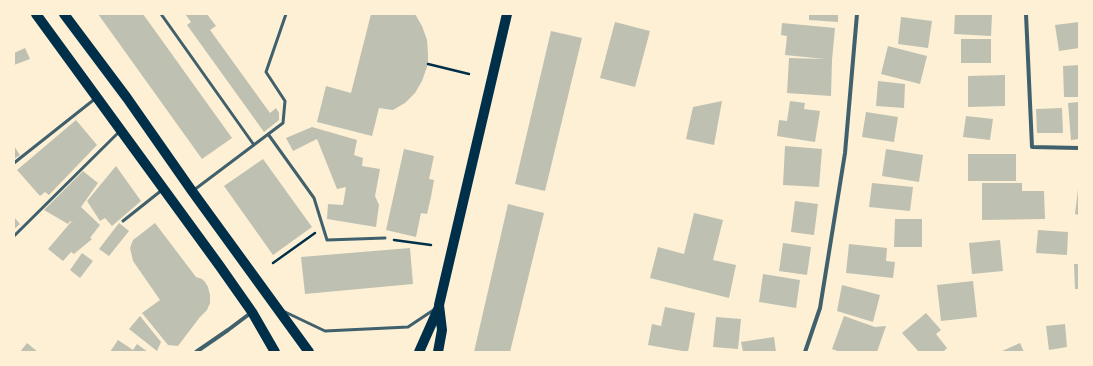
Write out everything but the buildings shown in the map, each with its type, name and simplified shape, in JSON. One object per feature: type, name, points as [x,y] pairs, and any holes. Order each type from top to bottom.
[{"type":"main road","points":[[36,14],[122,130],[252,312],[275,352]]},
{"type":"main road","points":[[64,14],[127,98],[192,191],[309,352]]},
{"type":"main road","points":[[419,352],[439,305],[507,14]]},
{"type":"main road","points":[[438,352],[442,330],[439,305]]},
{"type":"street","points":[[805,352],[820,308],[845,153],[857,14]]},
{"type":"street","points":[[1026,14],[1032,147],[1079,148]]},
{"type":"street","points":[[196,352],[252,312]]},
{"type":"lane","points":[[161,14],[254,145]]},
{"type":"lane","points":[[192,191],[283,123],[285,101],[266,72],[286,14]]},
{"type":"lane","points":[[14,163],[98,97]]},
{"type":"lane","points":[[14,236],[122,130]]},
{"type":"lane","points":[[268,134],[314,198],[327,240],[385,238]]},
{"type":"lane","points":[[123,221],[164,189]]},
{"type":"lane","points":[[278,308],[325,331],[408,328],[439,305]]},
{"type":"path","points":[[428,64],[469,74]]},
{"type":"path","points":[[273,263],[323,228]]},
{"type":"path","points":[[385,238],[431,245]]}]
